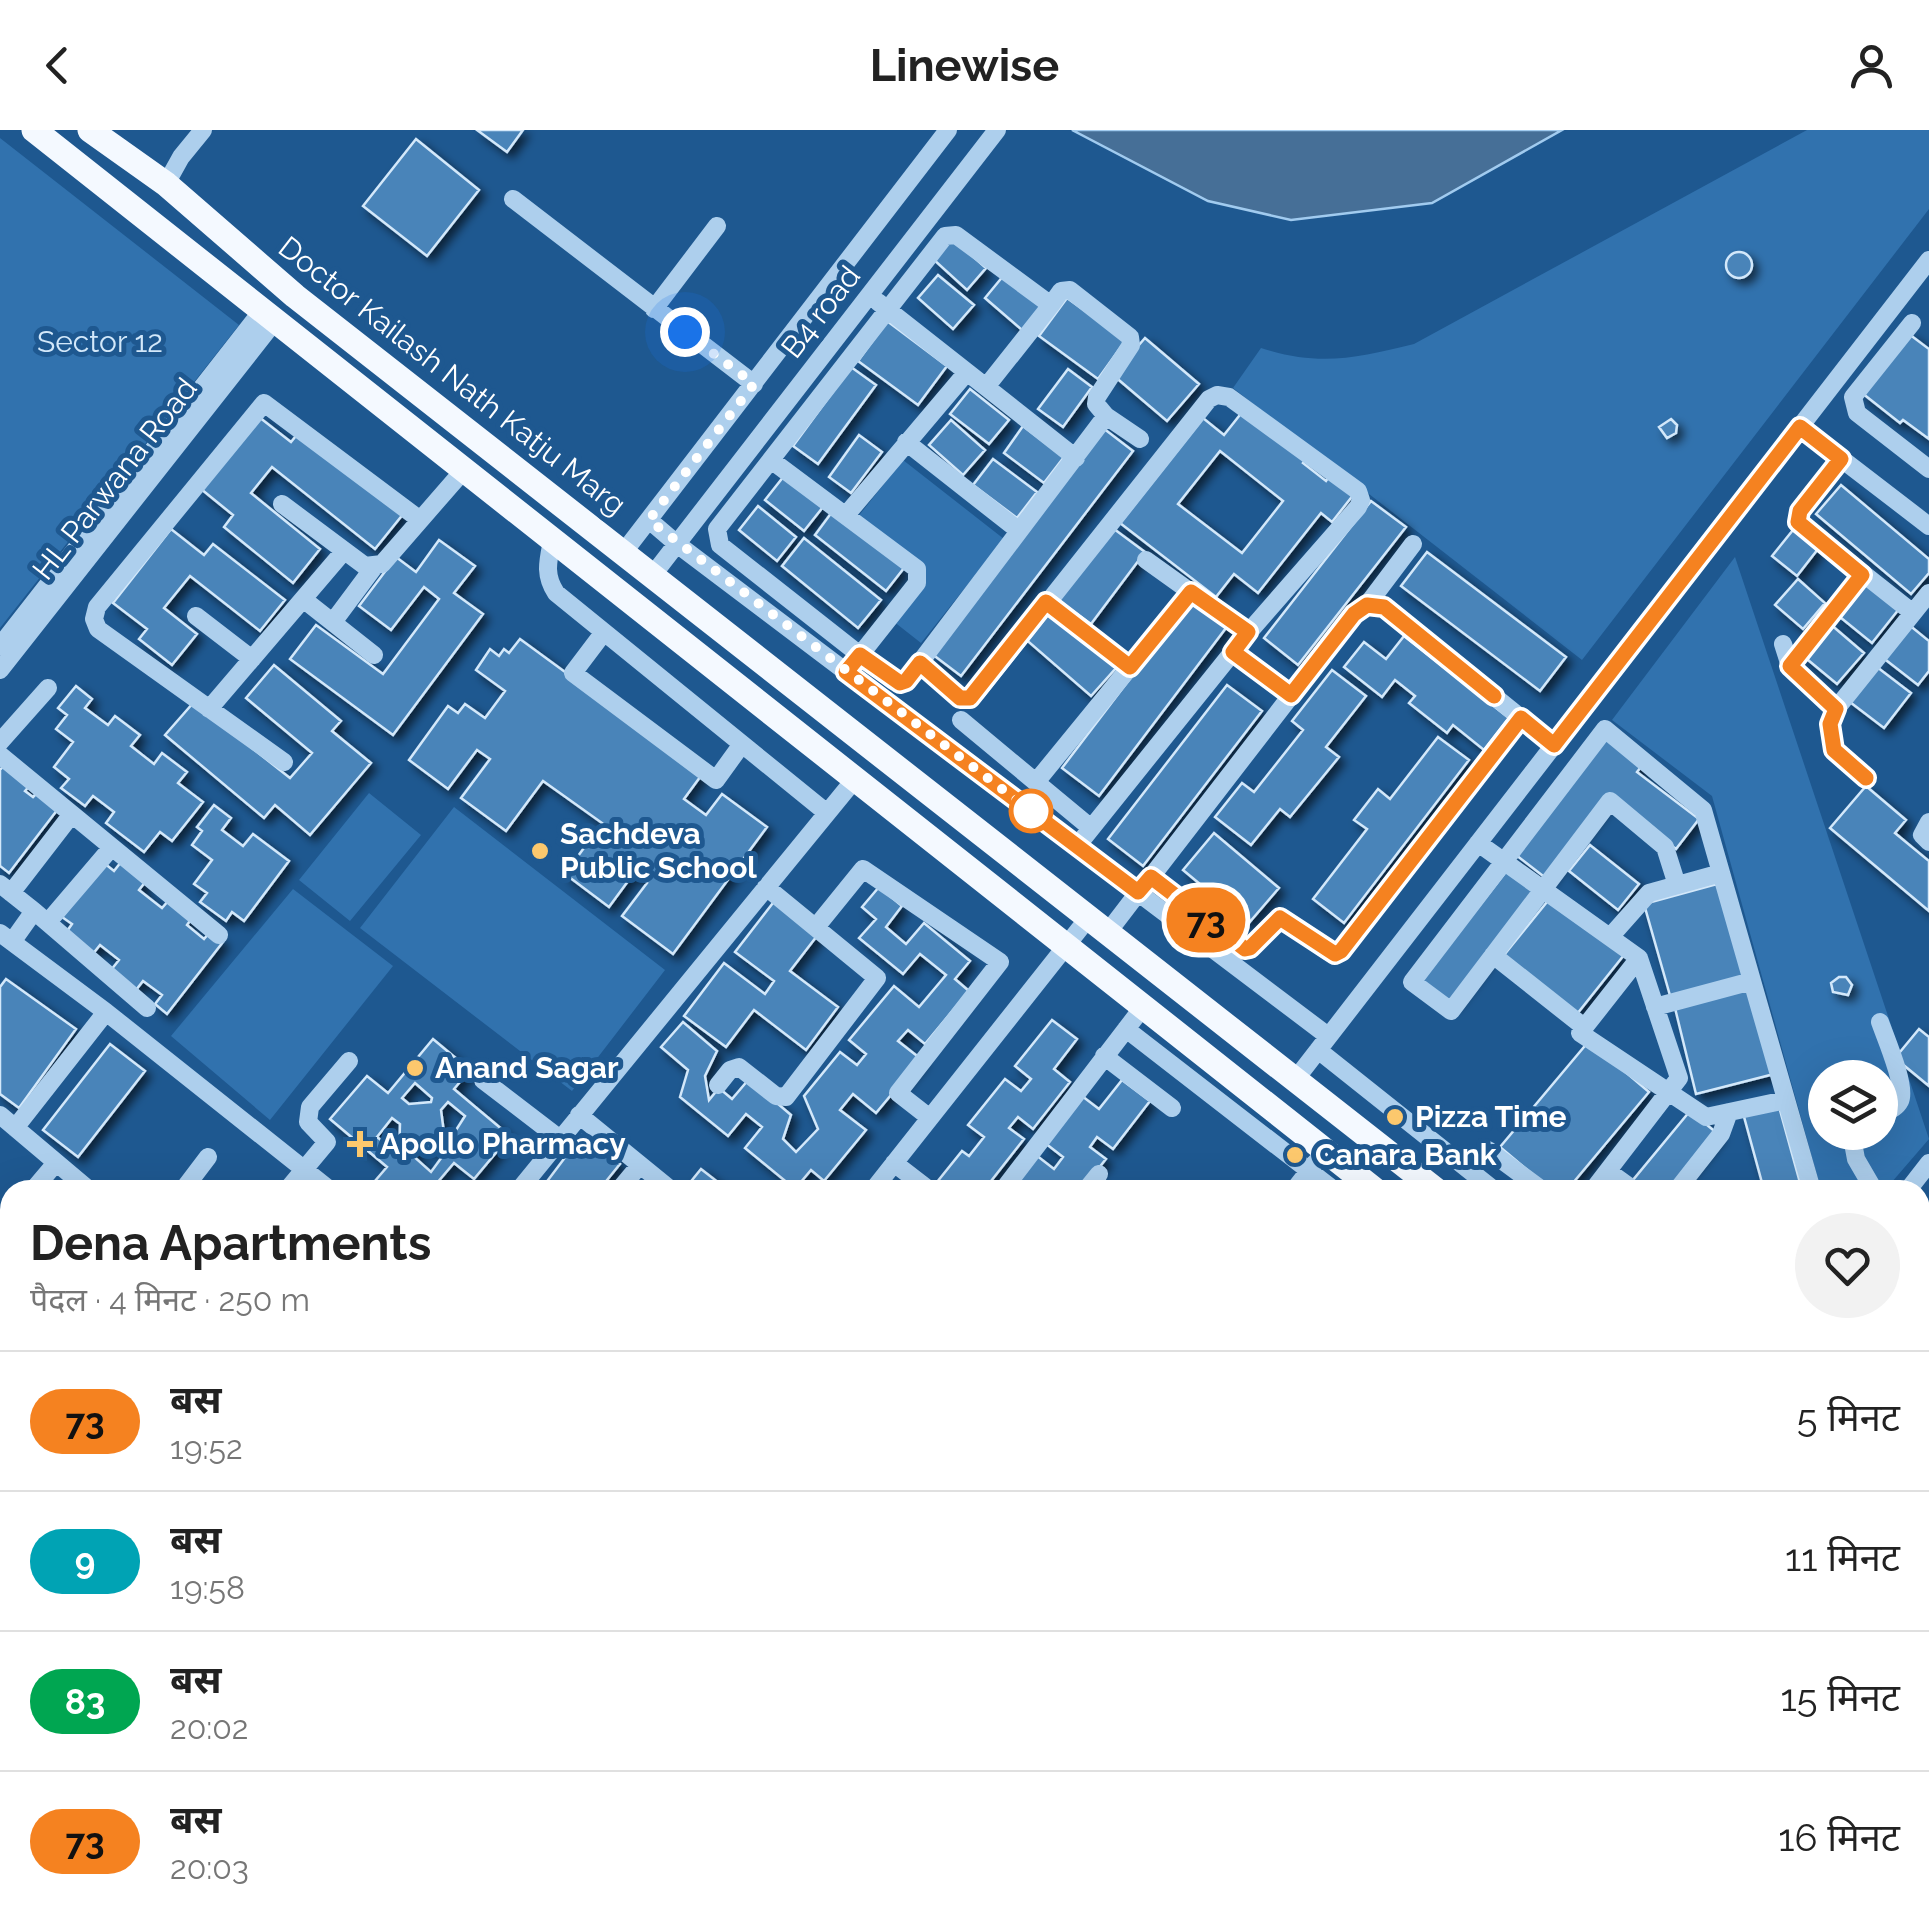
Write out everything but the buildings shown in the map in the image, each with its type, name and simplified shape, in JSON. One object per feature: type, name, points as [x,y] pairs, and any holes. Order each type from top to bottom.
[{"type":"main road","points":[[34,130],[1143,1007],[1318,1161],[1355,1180]]},
{"type":"main road","points":[[88,171],[99,137]]},
{"type":"main road","name":"Doctor Kailash Nath Katju Marg","points":[[99,137],[166,184],[295,296],[1423,1180]]},
{"type":"street","points":[[166,184],[203,130]]},
{"type":"street","name":"B4 road","points":[[652,576],[997,130]]},
{"type":"street","name":"B4 road","points":[[623,553],[945,133]]},
{"type":"street","points":[[513,199],[754,384]]},
{"type":"street","points":[[654,309],[716,226]]},
{"type":"street","points":[[1051,306],[950,234],[945,236],[718,529],[716,537],[720,545],[900,683],[920,663],[1106,416]]},
{"type":"street","points":[[1295,1080],[1929,260]]},
{"type":"street","points":[[986,387],[1061,291],[1070,290],[1132,341],[1097,397],[1098,410],[1140,440]]},
{"type":"street","points":[[869,295],[1076,458]]},
{"type":"street","points":[[1891,308],[1921,328],[1853,397],[1854,406],[1857,413],[1929,468]]},
{"type":"street","points":[[0,646],[267,317]]},
{"type":"street","name":"HL Parwana Road","points":[[0,670],[267,317]]},
{"type":"street","points":[[846,515],[967,372]]},
{"type":"street","points":[[920,663],[960,698],[970,698],[1209,399],[1217,395],[1229,397],[1358,491],[1358,508],[1248,632],[1077,846]]},
{"type":"street","points":[[284,762],[98,629],[94,619],[97,607],[264,403],[419,519]]},
{"type":"street","points":[[1800,427],[1929,526]]},
{"type":"street","points":[[906,442],[1018,530]]},
{"type":"street","points":[[1841,459],[1800,511],[1798,522],[1913,613]]},
{"type":"street","points":[[771,460],[916,569],[919,576],[846,672]]},
{"type":"street","points":[[282,504],[364,566],[374,567],[382,564],[464,471]]},
{"type":"street","points":[[649,520],[1138,892],[1482,1180]]},
{"type":"street","points":[[552,541],[548,581],[556,593],[827,813]]},
{"type":"street","points":[[881,1180],[1066,946],[1098,925],[1151,877],[1354,614],[1367,605],[1413,544]]},
{"type":"street","points":[[209,710],[344,551]]},
{"type":"street","points":[[1146,560],[1248,632]]},
{"type":"street","points":[[332,622],[374,567]]},
{"type":"street","points":[[1790,666],[1862,575]]},
{"type":"street","points":[[1036,782],[1191,592]]},
{"type":"street","points":[[1866,778],[1834,750],[1830,724],[1836,709],[1929,594]]},
{"type":"street","points":[[303,599],[374,654]]},
{"type":"street","points":[[1046,602],[1130,667]]},
{"type":"street","points":[[1367,605],[1384,607],[1554,745]]},
{"type":"street","points":[[196,616],[252,660]]},
{"type":"street","points":[[604,632],[573,674],[716,780],[742,744]]},
{"type":"street","points":[[1783,644],[1790,666],[1836,709]]},
{"type":"street","points":[[1233,652],[1291,695]]},
{"type":"street","points":[[0,742],[48,688]]},
{"type":"street","points":[[1151,877],[1240,947],[1250,948],[1280,918],[1329,952],[1341,951],[1521,718]]},
{"type":"street","points":[[960,720],[1092,828]]},
{"type":"street","points":[[1677,885],[1665,847],[1610,800],[1451,1011],[1412,982],[1605,729],[1703,810],[1809,1180]]},
{"type":"street","points":[[0,754],[218,934]]},
{"type":"street","points":[[527,1180],[854,779]]},
{"type":"street","points":[[72,814],[6,889],[146,1008]]},
{"type":"street","points":[[1929,822],[1922,834],[1929,842]]},
{"type":"street","points":[[1478,843],[1639,958],[1679,1078],[1602,1180]]},
{"type":"street","points":[[112,847],[41,917],[6,938],[318,1180]]},
{"type":"street","points":[[816,927],[863,868],[1000,962],[898,1093],[930,1118]]},
{"type":"street","points":[[1610,937],[1649,893],[1721,873]]},
{"type":"street","points":[[718,1085],[738,1066],[776,1096],[786,1097],[877,978],[766,887]]},
{"type":"street","points":[[1493,956],[1584,1028]]},
{"type":"street","points":[[1639,958],[1580,1033],[1706,1117],[1786,1100]]},
{"type":"street","points":[[1655,1007],[1752,981]]},
{"type":"street","points":[[1011,1180],[1143,1007]]},
{"type":"street","points":[[16,1128],[106,1012]]},
{"type":"street","points":[[1880,1022],[1893,1060]]},
{"type":"street","points":[[1126,1029],[1318,1161],[1328,1180]]},
{"type":"street","points":[[1104,1056],[1172,1108]]},
{"type":"street","points":[[295,1180],[326,1142],[308,1122],[310,1107],[349,1061]]},
{"type":"street","points":[[1898,1076],[1902,1099],[1898,1104]]},
{"type":"street","points":[[483,1080],[560,1139]]},
{"type":"street","points":[[1686,1180],[1721,1134],[1729,1112]]},
{"type":"street","points":[[0,1115],[76,1180]]},
{"type":"street","points":[[580,1115],[658,1180]]},
{"type":"street","points":[[1488,1150],[1528,1180]]},
{"type":"street","points":[[1854,1150],[1868,1180]]},
{"type":"street","points":[[191,1180],[208,1157]]},
{"type":"street","points":[[1302,1180],[1318,1161]]},
{"type":"street","points":[[894,1163],[916,1180]]},
{"type":"street","points":[[42,1180],[56,1164]]},
{"type":"street","points":[[627,1180],[639,1166]]},
{"type":"street","points":[[1609,1172],[1620,1180]]},
{"type":"street","points":[[1094,1180],[1098,1174]]},
{"type":"green space","points":[[1807,130],[1929,130],[1929,209],[1582,660],[1233,388],[1261,348],[1320,359],[1414,344]]},
{"type":"green space","name":"Sector 12","points":[[0,138],[239,325],[0,628]]},
{"type":"green space","points":[[903,460],[1004,539],[921,643],[893,621],[925,580],[853,523]]},
{"type":"green space","points":[[1735,557],[1929,1139],[1894,1180],[1818,1180],[1810,1150],[1898,1150],[1898,1060],[1808,1060],[1808,1143],[1712,796],[1612,720]]},
{"type":"green space","points":[[369,793],[421,835],[350,921],[299,880]]},
{"type":"green space","points":[[454,807],[665,970],[572,1091],[360,928]]},
{"type":"green space","points":[[293,889],[393,966],[270,1120],[171,1036]]},
{"type":"shaded area","points":[[1072,130],[1562,130],[1432,203],[1291,220],[1208,201]]},
{"type":"bus line","name":"73","points":[[1494,696],[1384,607],[1367,605],[1354,614],[1291,695],[1233,652],[1248,632],[1191,592],[1130,667],[1046,602],[970,698],[960,698],[920,663],[900,683],[860,655],[846,672],[1138,892],[1151,877],[1245,949],[1280,918],[1335,954],[1521,718],[1554,745],[1800,427],[1841,459],[1800,511],[1798,522],[1862,575],[1790,666],[1836,709],[1830,724],[1834,750],[1866,778]]},
{"type":"place","name":"Sachdeva Public School","points":[[540,851]]},
{"type":"place","name":"Anand Sagar","points":[[415,1068]]},
{"type":"place","name":"Pizza Time","points":[[1395,1117]]},
{"type":"place","name":"Apollo Pharmacy","points":[[360,1144]]},
{"type":"place","name":"Canara Bank","points":[[1295,1155]]},
{"type":"route","points":[[685,332],[754,384],[649,520],[1031,811]]}]
